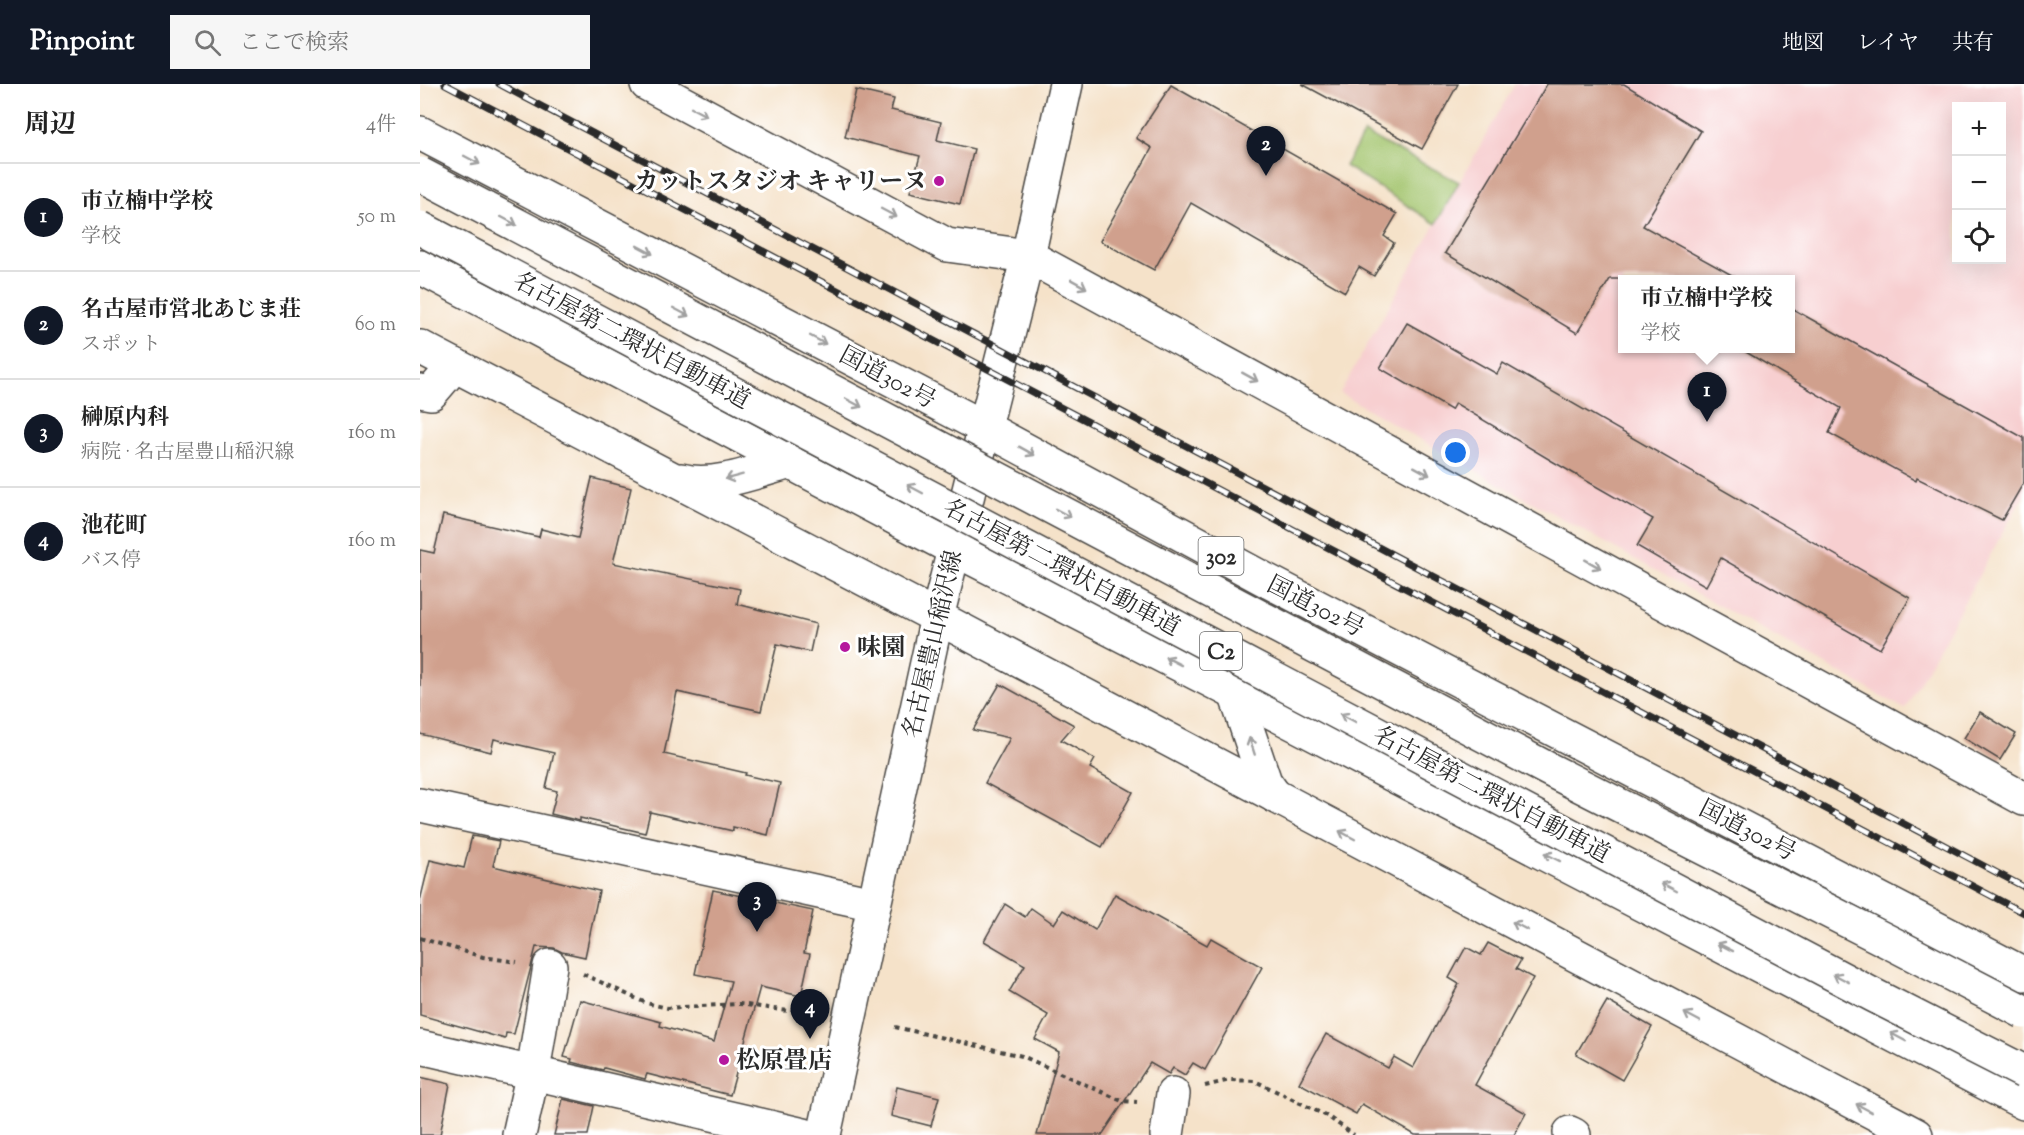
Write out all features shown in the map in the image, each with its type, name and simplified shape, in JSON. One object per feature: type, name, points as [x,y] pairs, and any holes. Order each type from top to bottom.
[{"type":"main road","points":[[647,84],[947,245],[1028,256],[2024,800]]},
{"type":"main road","name":"名古屋豊山稲沢線","points":[[824,1135],[937,617],[1028,256],[1066,84]]},
{"type":"main road","name":"国道302号","points":[[420,133],[985,428],[1264,579],[2024,974]]},
{"type":"main road","name":"名古屋第二環状自動車道","points":[[420,174],[1548,769],[1899,946],[2024,1012]]},
{"type":"main road","name":"名古屋第二環状自動車道","points":[[420,228],[1873,995],[2024,1072]]},
{"type":"main road","points":[[420,267],[954,549],[2024,1103]]},
{"type":"main road","points":[[420,347],[937,617],[1916,1135]]},
{"type":"main road","points":[[420,391],[430,393],[455,365]]},
{"type":"main road","points":[[669,477],[688,482],[717,481],[790,462]]},
{"type":"main road","points":[[1235,693],[1265,782],[1275,796]]},
{"type":"main road","points":[[420,805],[874,904]]},
{"type":"main road","points":[[1899,946],[2024,1002]]},
{"type":"main road","points":[[519,1135],[533,1072],[550,966]]},
{"type":"main road","points":[[1873,995],[2024,1090]]},
{"type":"main road","points":[[420,1047],[804,1135]]},
{"type":"main road","points":[[1167,1135],[1173,1094]]},
{"type":"path","points":[[420,938],[483,957],[573,969],[646,1003],[668,1008],[740,1004],[802,1013]]},
{"type":"path","points":[[895,1027],[1022,1056],[1122,1101],[1141,1102],[1230,1080],[1255,1081],[1327,1116],[1354,1135]]},
{"type":"shaded area","points":[[1515,84],[2024,84],[2024,494],[1905,709],[1440,451],[1340,393]]},
{"type":"green space","points":[[1364,133],[1459,182],[1436,224],[1345,166]]},
{"type":"building","points":[[1302,84],[1458,84],[1422,149]]},
{"type":"building","points":[[1547,84],[1624,84],[1701,131],[1643,226],[1732,275],[1618,275],[1618,279],[1610,279],[1577,333],[1445,253]]},
{"type":"building","points":[[1171,85],[1397,214],[1384,236],[1394,243],[1374,276],[1359,267],[1345,292],[1191,203],[1154,270],[1100,241],[1152,148],[1136,138]]},
{"type":"building","points":[[856,90],[894,99],[891,110],[941,122],[937,140],[974,149],[960,204],[910,192],[920,156],[845,137]]},
{"type":"building","points":[[1795,310],[2024,438],[2024,482],[2002,520],[1917,478],[1916,481],[1829,433],[1841,408],[1748,353],[1795,353]]},
{"type":"building","points":[[1407,323],[1497,374],[1503,363],[1910,598],[1880,649],[1721,558],[1706,586],[1637,546],[1653,519],[1455,403],[1451,410],[1380,368]]},
{"type":"building","points":[[592,478],[631,488],[613,563],[740,589],[737,604],[816,624],[810,652],[777,644],[761,711],[677,692],[664,754],[780,783],[768,835],[733,827],[733,831],[650,812],[645,833],[580,818],[580,821],[551,814],[557,791],[546,788],[554,753],[494,739],[491,752],[420,734],[420,550],[434,553],[443,515],[539,537],[541,529],[578,538]]},
{"type":"building","points":[[1000,684],[1074,725],[1061,740],[1095,759],[1090,768],[1133,792],[1102,847],[985,783],[1010,738],[973,730]]},
{"type":"building","points":[[1980,712],[2016,734],[2000,760],[1964,738]]},
{"type":"building","points":[[472,836],[499,841],[493,866],[599,891],[585,957],[554,948],[536,947],[514,1034],[506,1033],[505,1039],[420,1015],[420,901],[430,860],[464,868]]},
{"type":"building","points":[[713,890],[813,911],[804,953],[810,954],[801,996],[760,987],[730,1095],[647,1074],[645,1079],[604,1068],[603,1070],[571,1062],[572,1059],[564,1057],[580,1000],[661,1022],[660,1026],[714,1042],[731,981],[695,974]]},
{"type":"building","points":[[1115,894],[1207,945],[1211,938],[1262,967],[1205,1070],[1193,1063],[1185,1075],[1173,1068],[1169,1074],[1150,1063],[1102,1135],[1037,1135],[1059,1052],[1035,1039],[1048,1015],[1009,992],[1025,965],[984,941],[1005,904],[1025,917],[1031,908],[1054,924],[1063,910],[1095,930]]},
{"type":"building","points":[[1488,943],[1521,960],[1516,969],[1533,978],[1475,1085],[1526,1113],[1514,1135],[1415,1135],[1362,1104],[1356,1114],[1299,1083],[1326,1034],[1388,1068],[1394,1057],[1413,1068],[1459,984],[1449,978],[1466,947],[1481,955]]},
{"type":"building","points":[[1607,1001],[1652,1027],[1622,1080],[1576,1054]]},
{"type":"building","points":[[420,1077],[450,1084],[440,1135],[420,1135]]},
{"type":"building","points":[[897,1087],[939,1097],[931,1126],[891,1116]]},
{"type":"building","points":[[563,1099],[594,1106],[588,1135],[554,1135]]},
{"type":"railway","points":[[445,84],[2024,913]]},
{"type":"railway","points":[[499,84],[2024,887]]},
{"type":"place","name":"名古屋市営北あじま荘","points":[[1266,176]]},
{"type":"place","name":"カットスタジオ キャリーヌ","points":[[939,181]]},
{"type":"place","name":"市立楠中学校","points":[[1707,422]]},
{"type":"place","name":"味園","points":[[845,647]]},
{"type":"place","name":"榊原内科","points":[[757,932]]},
{"type":"place","name":"池花町","points":[[810,1039]]},
{"type":"place","name":"松原畳店","points":[[724,1060]]}]
